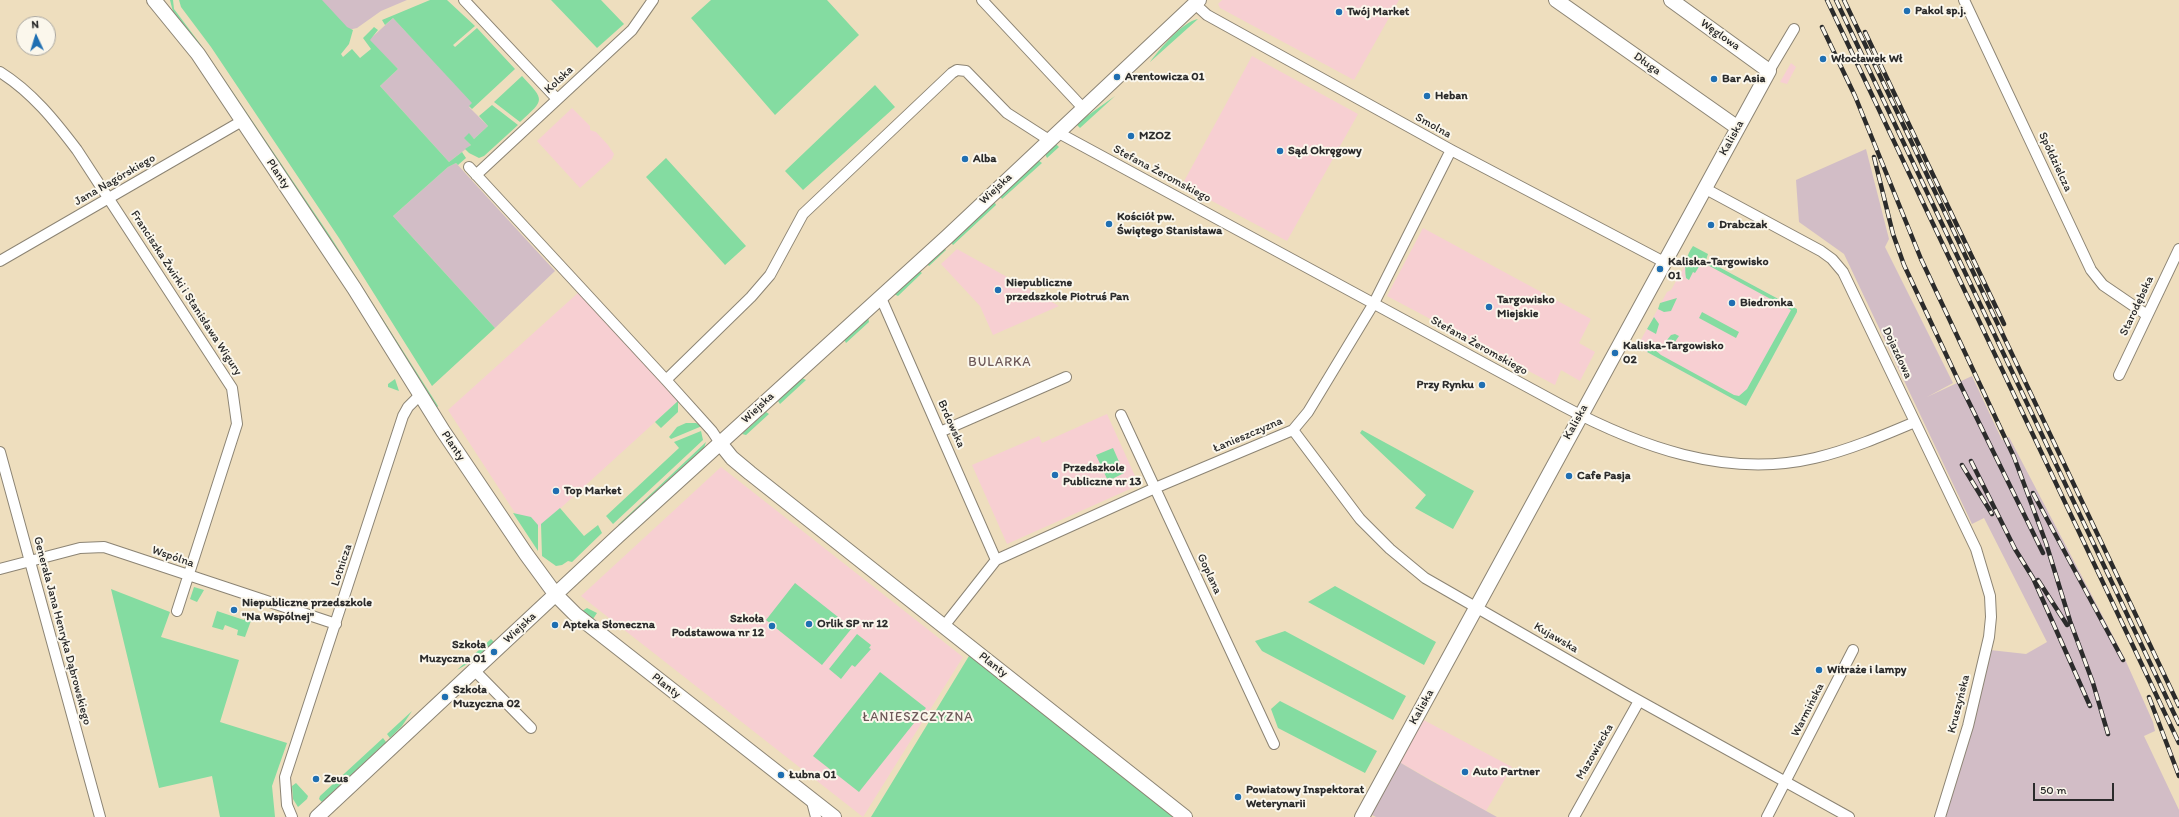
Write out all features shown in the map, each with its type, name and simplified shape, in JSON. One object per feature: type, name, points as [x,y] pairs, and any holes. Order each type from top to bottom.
[{"type":"street","name":"Planty","points":[[156,0],[198,54],[354,288],[420,395],[526,554],[556,595],[581,618],[834,817]]},
{"type":"street","points":[[464,0],[557,99]]},
{"type":"street","name":"Kolska","points":[[476,175],[632,30],[653,0]]},
{"type":"street","points":[[982,0],[1083,108]]},
{"type":"street","name":"Długa","points":[[1556,0],[1738,128]]},
{"type":"street","name":"Węglowa","points":[[1671,0],[1769,71]]},
{"type":"street","name":"Spółdzielcza","points":[[1964,0],[2091,270],[2103,285],[2147,315]]},
{"type":"street","name":"Wiejska","points":[[317,817],[720,443],[881,298],[1197,2]]},
{"type":"street","name":"Smolna","points":[[1197,2],[1207,15],[1451,150],[1664,262]]},
{"type":"street","name":"Kaliska","points":[[1362,817],[1704,188],[1794,29]]},
{"type":"street","name":"Stefana Żeromskiego","points":[[666,380],[751,297],[770,275],[803,214],[952,73],[957,70],[966,71],[1007,113],[1374,303],[1580,415],[1662,450],[1694,458],[1752,464],[1783,464],[1845,450],[1915,422]]},
{"type":"street","name":"Franciszka Żwirki i Stanisława Wigury","points":[[0,72],[11,79],[49,113],[77,150],[232,388],[237,424],[177,611]]},
{"type":"street","name":"Jana Nagórskiego","points":[[0,261],[110,199],[242,120]]},
{"type":"street","name":"Łanieszczyzna","points":[[944,626],[996,560],[1156,488],[1293,430],[1308,412],[1374,303],[1451,150]]},
{"type":"street","name":"Planty","points":[[470,166],[476,175],[712,431],[732,458],[1185,817]]},
{"type":"street","name":"Dojazdowa","points":[[1704,188],[1789,233],[1832,258],[1843,272],[1966,525],[1985,573],[1990,596]]},
{"type":"street","name":"Starodębska","points":[[2119,374],[2179,249]]},
{"type":"street","name":"Brdowska","points":[[881,298],[996,560]]},
{"type":"street","points":[[940,432],[1066,377]]},
{"type":"street","name":"Lotnicza","points":[[292,817],[287,805],[285,777],[403,416],[408,407],[420,395]]},
{"type":"street","name":"Goplana","points":[[1121,415],[1274,744]]},
{"type":"street","name":"Kujawska","points":[[1293,430],[1372,532],[1425,578],[1639,701],[1849,817]]},
{"type":"street","name":"Generała Jana Henryka Dąbrowskiego","points":[[0,452],[100,817]]},
{"type":"street","name":"Wspólna","points":[[0,569],[80,548],[104,547],[336,624]]},
{"type":"street","name":"Kruszyńska","points":[[1940,817],[1968,726],[1989,637],[1991,617],[1990,596]]},
{"type":"street","name":"Warmińska","points":[[1767,817],[1853,650]]},
{"type":"street","points":[[474,670],[531,728]]},
{"type":"street","name":"Mazowiecka","points":[[1574,817],[1639,701]]},
{"type":"street","points":[[811,798],[816,817]]},
{"type":"shaded area","points":[[321,0],[407,0],[381,11],[357,28],[348,30]]},
{"type":"shaded area","points":[[1222,0],[1399,0],[1354,80],[1220,8],[1218,4]]},
{"type":"shaded area","points":[[393,18],[473,103],[469,107],[488,126],[474,139],[469,134],[465,138],[471,145],[449,162],[380,86],[398,69],[369,40]]},
{"type":"shaded area","points":[[1252,56],[1358,114],[1287,241],[1182,185]]},
{"type":"shaded area","points":[[1791,63],[1796,67],[1787,84],[1780,82]]},
{"type":"shaded area","points":[[572,108],[590,126],[590,130],[596,132],[608,145],[614,154],[612,159],[580,188],[537,141]]},
{"type":"shaded area","points":[[1866,149],[1889,239],[1885,247],[1953,383],[1927,397],[1972,376],[2002,440],[2009,437],[2124,657],[2153,722],[2155,731],[2144,736],[2179,810],[2179,817],[1944,817],[1990,650],[2026,654],[2047,642],[1984,518],[1972,524],[1844,254],[1799,222],[1796,180]]},
{"type":"shaded area","points":[[456,163],[555,271],[495,328],[393,216],[448,167]]},
{"type":"shaded area","name":"Targowisko Miejskie","points":[[1423,228],[1591,319],[1579,343],[1595,352],[1580,381],[1561,370],[1555,385],[1387,296]]},
{"type":"shaded area","name":"Niepubliczne przedszkole Piotruś Pan","points":[[957,249],[1059,306],[993,335],[980,306],[941,264]]},
{"type":"shaded area","points":[[1690,251],[1797,309],[1797,312],[1746,406],[1637,347],[1667,292],[1671,290],[1684,267]]},
{"type":"shaded area","points":[[579,292],[678,401],[530,536],[448,410]]},
{"type":"shaded area","name":"Przedszkole Publiczne nr 13","points":[[1107,414],[1139,485],[1007,544],[972,465],[1039,436],[1042,443]]},
{"type":"shaded area","name":"Szkoła Podstawowa nr 12","points":[[721,467],[963,657],[863,817],[581,596]]},
{"type":"shaded area","points":[[1418,717],[1512,767],[1486,811],[1394,759]]},
{"type":"shaded area","points":[[1394,759],[1497,817],[1376,817],[1368,813]]},
{"type":"green space","points":[[170,0],[173,0],[174,9],[201,45],[330,236],[438,406],[436,409],[198,45],[173,12]]},
{"type":"green space","points":[[179,0],[322,0],[347,27],[353,30],[349,44],[341,54],[343,57],[352,49],[360,58],[371,49],[363,38],[374,27],[378,30],[370,40],[398,69],[380,86],[449,162],[462,152],[466,158],[458,165],[456,163],[448,167],[393,216],[495,328],[432,386],[339,238],[211,47],[181,7]]},
{"type":"green space","points":[[430,0],[447,0],[475,26],[453,45],[455,47],[477,28],[515,69],[472,109],[469,106],[472,103],[393,18],[385,25],[382,20]]},
{"type":"green space","points":[[551,0],[601,0],[624,24],[597,48]]},
{"type":"green space","points":[[711,0],[827,0],[859,35],[775,115],[691,18]]},
{"type":"green space","points":[[1198,19],[1150,62],[1179,30],[1185,25]]},
{"type":"green space","points":[[522,76],[535,90],[539,100],[534,109],[520,122],[494,102]]},
{"type":"green space","points":[[875,85],[895,107],[803,190],[785,171]]},
{"type":"green space","points":[[1115,96],[1080,128],[1076,124]]},
{"type":"green space","points":[[492,105],[518,125],[484,156],[479,158],[469,153],[465,149],[471,145],[464,138],[469,133],[474,139],[488,126],[479,116]]},
{"type":"green space","points":[[1056,144],[1059,147],[1047,158],[1045,154]]},
{"type":"green space","points":[[666,158],[746,246],[725,265],[646,177]]},
{"type":"green space","points":[[1038,160],[1042,163],[1002,199],[1000,196]]},
{"type":"green space","points":[[995,203],[996,205],[953,245],[950,241],[991,204]]},
{"type":"green space","points":[[1693,246],[1708,254],[1706,260],[1797,309],[1797,312],[1746,406],[1647,352],[1653,341],[1654,349],[1661,355],[1734,395],[1739,396],[1747,389],[1791,310],[1702,262],[1695,273],[1693,272],[1689,280],[1686,278],[1685,265],[1687,257]]},
{"type":"green space","points":[[946,250],[929,266],[926,263],[940,251]]},
{"type":"green space","points":[[918,270],[922,273],[898,296],[894,294]]},
{"type":"green space","points":[[1677,298],[1671,311],[1664,312],[1658,309],[1660,303]]},
{"type":"green space","points":[[1702,312],[1739,332],[1736,338],[1699,318]]},
{"type":"green space","points":[[868,317],[869,322],[846,343],[844,339]]},
{"type":"green space","points":[[1654,317],[1659,324],[1656,334],[1647,329]]},
{"type":"green space","points":[[1675,334],[1679,336],[1670,349],[1667,340],[1671,335]]},
{"type":"green space","points":[[802,378],[806,380],[780,404],[778,401]]},
{"type":"green space","points":[[395,379],[399,391],[388,387],[388,384]]},
{"type":"green space","points":[[678,401],[678,412],[661,428],[655,422]]},
{"type":"green space","points":[[766,412],[769,414],[746,435],[742,434]]},
{"type":"green space","points":[[686,423],[696,423],[702,426],[671,439],[669,437],[677,427]]},
{"type":"green space","points":[[1362,430],[1474,491],[1453,529],[1415,508],[1426,495],[1360,433]]},
{"type":"green space","points":[[701,431],[703,440],[613,524],[606,516],[679,448],[674,442]]},
{"type":"green space","points":[[706,442],[704,448],[621,525],[618,525]]},
{"type":"green space","points":[[1113,448],[1124,473],[1108,481],[1096,455]]},
{"type":"green space","points":[[560,508],[584,536],[598,525],[602,533],[572,562],[568,561],[562,565],[556,566],[542,556],[541,524]]},
{"type":"green space","points":[[513,513],[531,517],[538,525],[538,551]]},
{"type":"green space","name":"Orlik SP nr 12","points":[[795,583],[852,628],[822,665],[766,620]]},
{"type":"green space","points":[[1335,586],[1436,642],[1424,665],[1308,602]]},
{"type":"green space","points":[[194,587],[204,590],[197,602],[190,599]]},
{"type":"green space","points":[[111,589],[170,612],[161,637],[239,660],[220,722],[287,743],[272,786],[275,817],[220,817],[212,776],[159,788]]},
{"type":"green space","points":[[587,608],[597,613],[593,619],[582,611]]},
{"type":"green space","points":[[217,611],[244,620],[246,616],[252,618],[245,637],[237,635],[238,630],[225,625],[223,630],[212,627]]},
{"type":"green space","points":[[1285,631],[1406,696],[1393,720],[1262,651],[1255,641]]},
{"type":"green space","points":[[857,634],[871,645],[869,648],[871,649],[855,667],[852,665],[841,679],[829,669]]},
{"type":"green space","points":[[491,639],[494,642],[474,660],[457,670]]},
{"type":"green space","points":[[972,651],[1176,817],[871,817]]},
{"type":"green space","points":[[880,672],[926,708],[859,792],[813,756]]},
{"type":"green space","points":[[1280,701],[1377,751],[1365,773],[1278,728],[1271,709]]},
{"type":"green space","points":[[412,711],[402,726],[390,738],[387,734]]},
{"type":"green space","points":[[383,738],[386,742],[322,802],[319,799],[320,796]]},
{"type":"green space","points":[[296,783],[308,796],[307,799],[298,807],[293,799],[292,786]]},
{"type":"railway","points":[[1827,0],[2179,743]]},
{"type":"railway","points":[[1836,0],[2179,724]]},
{"type":"railway","points":[[1844,0],[2179,706]]},
{"type":"railway","points":[[1822,27],[1855,96],[1921,259],[2014,457],[2046,543],[2070,621],[2093,683],[2108,734]]},
{"type":"railway","points":[[1865,32],[2004,324]]},
{"type":"railway","points":[[1874,157],[1893,234],[1904,265],[1959,382],[2043,553]]},
{"type":"railway","points":[[1971,461],[2015,549],[2033,578],[2090,706]]},
{"type":"railway","points":[[1962,465],[1992,514]]},
{"type":"railway","points":[[2033,493],[2123,660]]},
{"type":"railway","points":[[2038,580],[2067,625]]},
{"type":"railway","points":[[2149,697],[2179,776]]},
{"type":"place","name":"Pakol sp.j.","points":[[1907,11]]},
{"type":"place","name":"Twój Market","points":[[1339,12]]},
{"type":"place","name":"Włocławek Wł","points":[[1823,59]]},
{"type":"place","name":"Arentowicza 01","points":[[1117,77]]},
{"type":"place","name":"Bar Asia","points":[[1714,79]]},
{"type":"place","name":"Heban","points":[[1427,96]]},
{"type":"place","name":"MZOZ","points":[[1131,136]]},
{"type":"place","name":"Sąd Okręgowy","points":[[1280,151]]},
{"type":"place","name":"Alba","points":[[965,159]]},
{"type":"place","name":"Kościół pw. Świętego Stanisława","points":[[1109,224]]},
{"type":"place","name":"Drabczak","points":[[1711,225]]},
{"type":"place","name":"Kaliska-Targowisko 01","points":[[1660,269]]},
{"type":"place","name":"Niepubliczne przedszkole Piotruś Pan","points":[[998,290]]},
{"type":"place","name":"Biedronka","points":[[1732,303]]},
{"type":"place","name":"Targowisko Miejskie","points":[[1489,307]]},
{"type":"place","name":"Kaliska-Targowisko 02","points":[[1615,353]]},
{"type":"place","name":"Przy Rynku","points":[[1482,385]]},
{"type":"place","name":"Przedszkole Publiczne nr 13","points":[[1055,475]]},
{"type":"place","name":"Cafe Pasja","points":[[1569,476]]},
{"type":"place","name":"Top Market","points":[[556,491]]},
{"type":"place","name":"Niepubliczne przedszkole \"Na Wspólnej\"","points":[[234,610]]},
{"type":"place","name":"Orlik SP nr 12","points":[[809,624]]},
{"type":"place","name":"Apteka Słoneczna","points":[[555,625]]},
{"type":"place","name":"Szkoła Podstawowa nr 12","points":[[772,626]]},
{"type":"place","name":"Szkoła Muzyczna 01","points":[[494,652]]},
{"type":"place","name":"Witraże i lampy","points":[[1819,670]]},
{"type":"place","name":"Szkoła Muzyczna 02","points":[[445,697]]},
{"type":"place","name":"Auto Partner","points":[[1465,772]]},
{"type":"place","name":"Łubna 01","points":[[781,775]]},
{"type":"place","name":"Zeus","points":[[316,779]]},
{"type":"place","name":"Powiatowy Inspektorat Weterynarii","points":[[1238,797]]},
{"type":"district","name":"BULARKA","points":[[1000,363]]},
{"type":"district","name":"ŁANIESZCZYZNA","points":[[918,718]]}]
